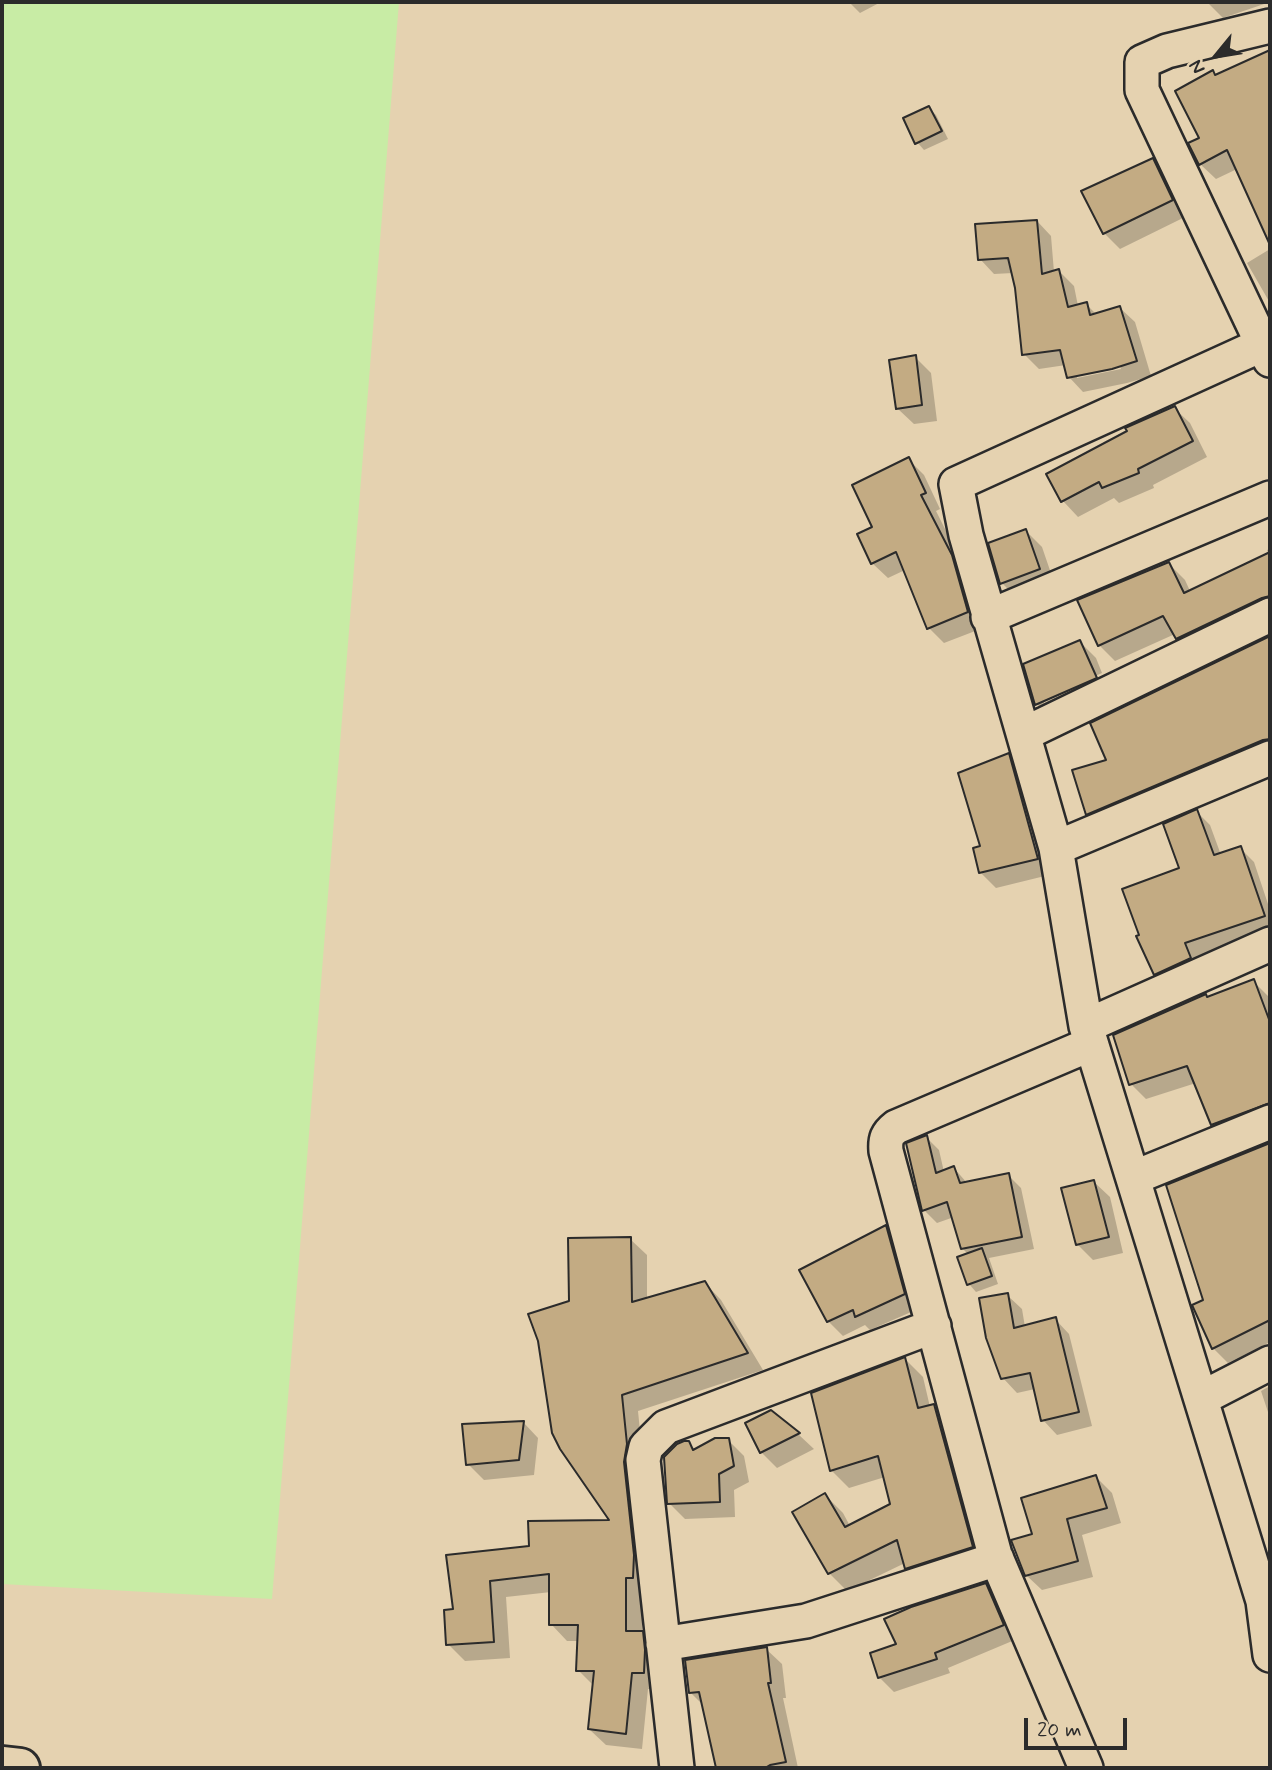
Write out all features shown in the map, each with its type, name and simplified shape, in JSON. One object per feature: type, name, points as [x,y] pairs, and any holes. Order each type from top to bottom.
[{"type":"highway","points":[[2,1766],[20,1768]]},
{"type":"street","points":[[1270,26],[1167,51],[1142,62],[1142,90],[1268,349],[956,484],[965,535],[1056,848],[1089,1035],[1202,1398],[1260,1552],[1270,1655]]},
{"type":"street","points":[[988,617],[1270,498]]},
{"type":"street","points":[[1024,734],[1270,615]]},
{"type":"street","points":[[1056,848],[1270,758]]},
{"type":"street","points":[[1086,1768],[997,1559],[886,1151],[886,1141],[896,1126],[1089,1035],[1270,944]]},
{"type":"street","points":[[1133,1178],[1270,1122]]},
{"type":"street","points":[[677,1768],[643,1460],[646,1447],[666,1427],[934,1326]]},
{"type":"street","points":[[1202,1398],[1270,1363]]},
{"type":"street","points":[[663,1644],[806,1621],[997,1559]]},
{"type":"green space","points":[[2,2],[399,2],[272,1599],[2,1584]]},
{"type":"building","points":[[1270,50],[1270,245],[1227,150],[1199,165],[1188,143],[1199,138],[1175,91],[1213,70],[1215,75]]},
{"type":"building","points":[[929,106],[942,131],[915,144],[903,118]]},
{"type":"building","points":[[1153,158],[1173,200],[1103,234],[1081,191]]},
{"type":"building","points":[[1037,220],[1042,274],[1059,269],[1068,307],[1087,302],[1090,315],[1120,306],[1137,361],[1067,378],[1060,350],[1022,355],[1015,288],[1008,258],[978,260],[975,224]]},
{"type":"building","points":[[916,355],[922,405],[896,409],[889,360]]},
{"type":"building","points":[[1175,406],[1193,441],[1138,469],[1139,473],[1102,488],[1099,482],[1061,502],[1046,474],[1127,431],[1125,428]]},
{"type":"building","points":[[909,457],[926,493],[921,495],[952,555],[968,612],[927,629],[896,552],[871,564],[857,534],[872,527],[852,485]]},
{"type":"building","points":[[1026,529],[1040,569],[1000,584],[988,543]]},
{"type":"building","points":[[1270,552],[1270,596],[1176,639],[1163,616],[1098,646],[1077,600],[1169,562],[1184,593]]},
{"type":"building","points":[[1270,636],[1270,739],[1086,815],[1072,770],[1106,760],[1090,723]]},
{"type":"building","points":[[1080,640],[1097,678],[1035,705],[1023,664]]},
{"type":"building","points":[[1009,753],[1038,859],[979,873],[973,848],[980,846],[958,773]]},
{"type":"building","points":[[1197,809],[1214,855],[1241,846],[1265,916],[1185,943],[1191,958],[1154,975],[1136,936],[1139,935],[1122,889],[1179,868],[1163,824]]},
{"type":"building","points":[[1254,979],[1270,1022],[1270,1103],[1211,1125],[1187,1066],[1129,1085],[1113,1035],[1206,994],[1207,997]]},
{"type":"building","points":[[927,1135],[936,1173],[954,1166],[960,1183],[1009,1173],[1022,1237],[961,1249],[947,1202],[922,1211],[906,1143]]},
{"type":"building","points":[[1270,1143],[1270,1320],[1212,1349],[1192,1305],[1203,1300],[1166,1185]]},
{"type":"building","points":[[1094,1180],[1109,1237],[1076,1245],[1061,1188]]},
{"type":"building","points":[[886,1225],[905,1294],[855,1317],[853,1310],[827,1322],[799,1270]]},
{"type":"building","points":[[631,1237],[632,1302],[705,1281],[748,1353],[622,1395],[627,1444],[624,1462],[634,1555],[633,1578],[626,1578],[626,1631],[643,1631],[645,1650],[644,1673],[632,1673],[626,1734],[588,1729],[594,1671],[576,1671],[578,1625],[549,1625],[549,1574],[490,1581],[494,1642],[446,1645],[444,1610],[453,1609],[446,1555],[529,1546],[528,1521],[609,1520],[552,1433],[538,1341],[528,1314],[569,1301],[568,1238]]},
{"type":"building","points":[[982,1248],[992,1276],[967,1285],[957,1257]]},
{"type":"building","points":[[1008,1293],[1014,1328],[1056,1317],[1079,1412],[1041,1421],[1030,1373],[1001,1379],[986,1338],[979,1298]]},
{"type":"building","points":[[905,1357],[918,1408],[934,1404],[973,1547],[905,1569],[897,1540],[828,1574],[792,1512],[825,1493],[845,1527],[890,1504],[878,1456],[830,1471],[811,1393]]},
{"type":"building","points":[[771,1410],[800,1433],[760,1453],[745,1423]]},
{"type":"building","points":[[524,1421],[519,1460],[466,1465],[462,1424]]},
{"type":"building","points":[[715,1438],[729,1438],[734,1466],[719,1474],[720,1502],[667,1504],[664,1457],[684,1441],[689,1441],[693,1450]]},
{"type":"building","points":[[1096,1475],[1107,1508],[1067,1519],[1078,1561],[1025,1576],[1011,1540],[1032,1534],[1021,1498]]},
{"type":"building","points":[[986,1583],[1004,1625],[935,1653],[937,1659],[878,1678],[870,1653],[896,1644],[884,1619],[911,1607]]},
{"type":"building","points":[[767,1647],[771,1683],[768,1683],[786,1762],[765,1768],[716,1768],[699,1692],[689,1693],[685,1660]]}]
